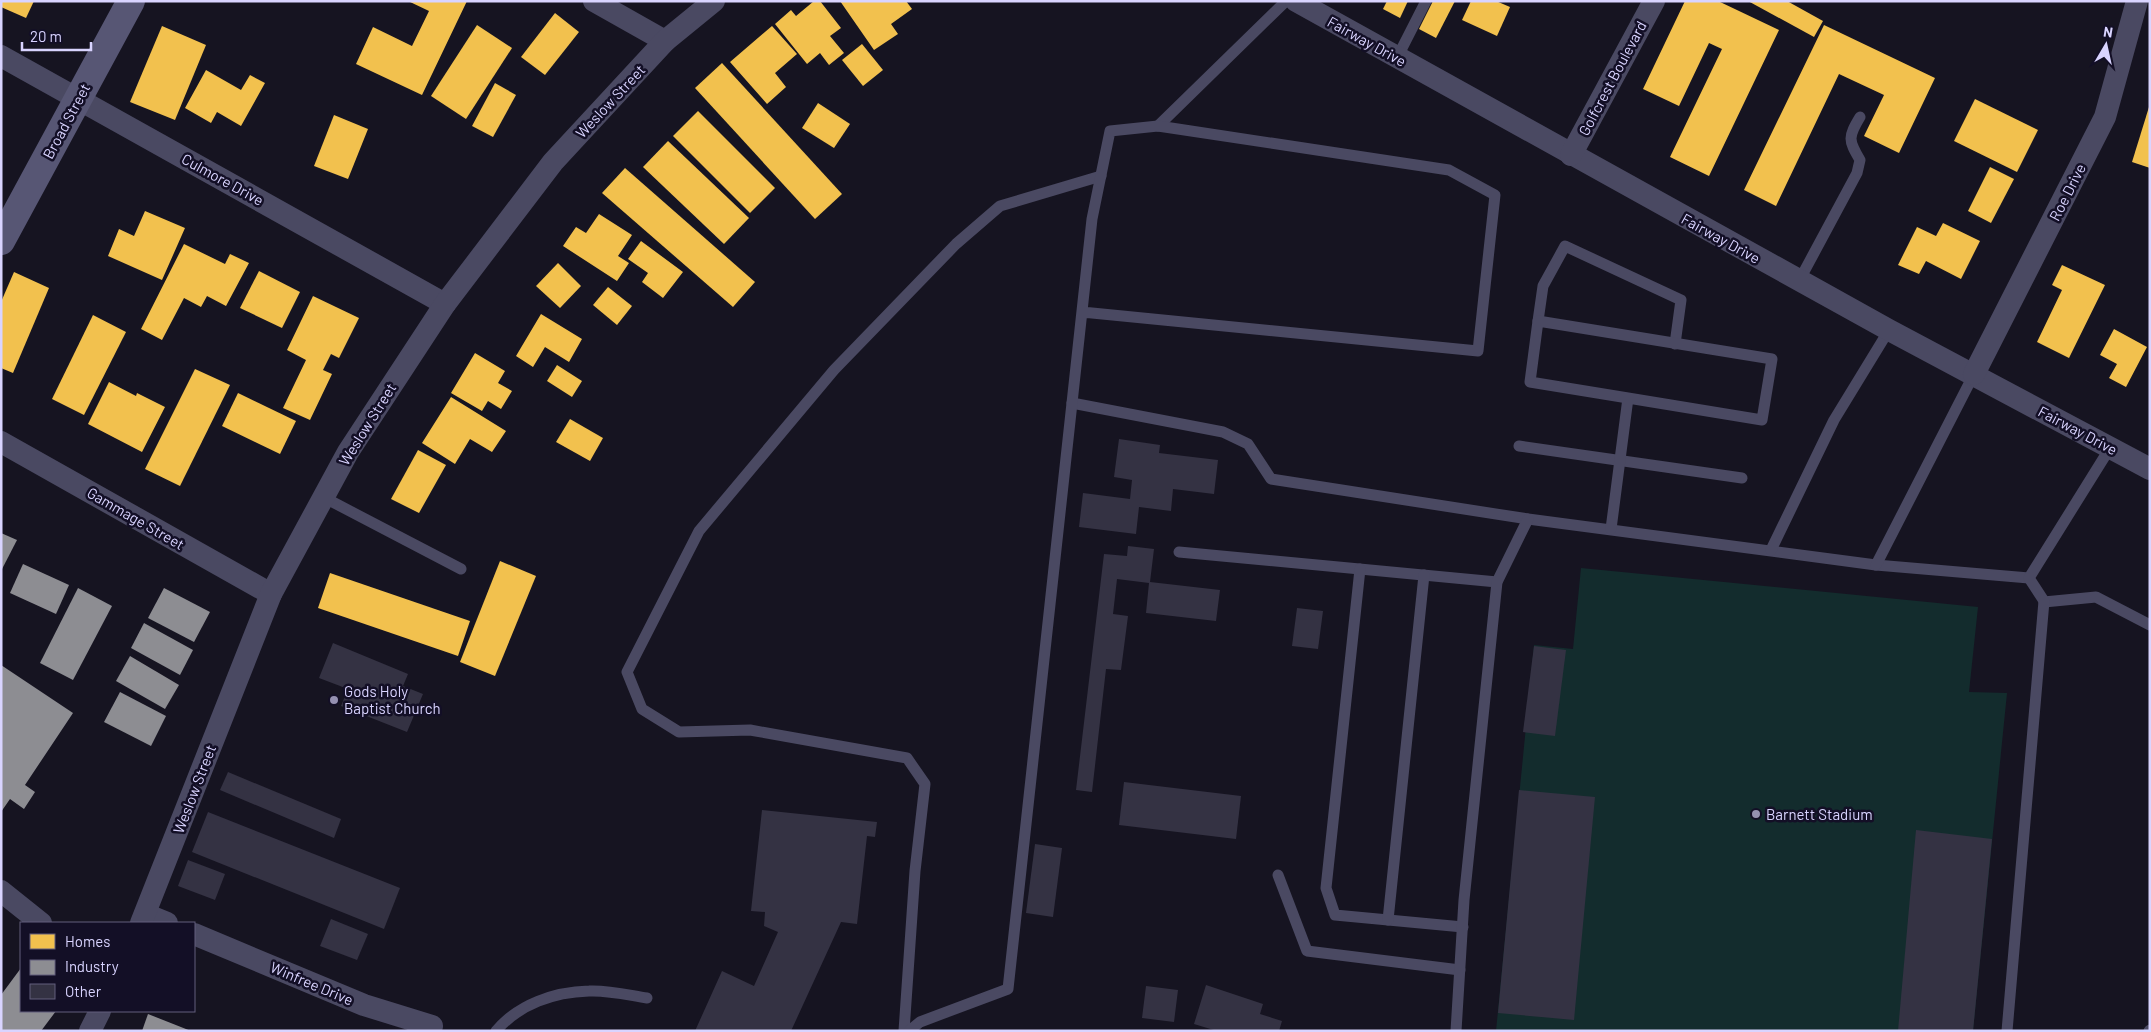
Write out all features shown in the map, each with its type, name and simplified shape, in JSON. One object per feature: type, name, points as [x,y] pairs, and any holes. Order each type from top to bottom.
[{"type":"street","name":"Broad Street","points":[[1,241],[131,1]]},
{"type":"street","points":[[594,1],[665,41]]},
{"type":"street","name":"Weslow Street","points":[[143,919],[271,594],[348,452],[445,304],[553,162],[665,41],[714,1]]},
{"type":"street","name":"Fairway Drive","points":[[1296,1],[1799,281],[2150,469]]},
{"type":"street","name":"Golfcrest Boulevard","points":[[1571,155],[1654,1]]},
{"type":"street","name":"Roe Drive","points":[[1974,374],[2106,117],[2137,1]]},
{"type":"street","name":"Culmore Drive","points":[[1,56],[445,304]]},
{"type":"street","name":"Gammage Street","points":[[1,442],[271,594]]},
{"type":"street","points":[[1,891],[40,922]]},
{"type":"street","points":[[143,919],[161,922]]},
{"type":"street","name":"Winfree Drive","points":[[195,934],[364,1005],[437,1028]]},
{"type":"street","points":[[90,1031],[100,1012]]},
{"type":"lane","points":[[1158,126],[1286,1]]},
{"type":"lane","points":[[1397,58],[1426,1]]},
{"type":"lane","points":[[1799,281],[1857,173],[1860,160],[1851,145],[1850,134],[1860,117]]},
{"type":"lane","points":[[909,1031],[920,1022],[1008,989],[1092,219],[1110,131],[1158,126],[1449,170],[1495,195],[1478,351],[1082,312]]},
{"type":"lane","points":[[904,1031],[915,872],[925,784],[908,758],[750,730],[679,732],[642,709],[627,672],[699,531],[834,370],[956,244],[1000,206],[1101,176]]},
{"type":"lane","points":[[1538,321],[1674,344],[1772,359],[1762,420],[1530,382],[1538,321],[1543,286],[1565,246],[1681,300],[1674,344]]},
{"type":"lane","points":[[1770,550],[1834,420],[1889,330]]},
{"type":"lane","points":[[1876,565],[1974,374]]},
{"type":"lane","points":[[1611,529],[1628,398]]},
{"type":"lane","points":[[1072,403],[1223,432],[1248,444],[1271,479],[1528,519],[1876,565],[2029,578]]},
{"type":"lane","points":[[1519,446],[1742,478]]},
{"type":"lane","points":[[2029,578],[2110,448]]},
{"type":"lane","points":[[323,497],[461,568]]},
{"type":"lane","points":[[1456,1031],[1462,927],[1497,582],[1528,519]]},
{"type":"lane","points":[[1179,552],[1497,582]]},
{"type":"lane","points":[[1360,569],[1326,888],[1335,915],[1462,927]]},
{"type":"lane","points":[[1388,920],[1424,575]]},
{"type":"lane","points":[[2007,1031],[2044,602],[2029,578]]},
{"type":"lane","points":[[2044,602],[2096,597],[2150,625]]},
{"type":"lane","points":[[1278,875],[1307,951],[1460,970]]},
{"type":"lane","points":[[496,1031],[524,1008],[545,997],[589,991],[646,998]]},
{"type":"green space","name":"Barnett Stadium","points":[[1581,568],[1978,607],[1969,692],[2007,693],[1973,1031],[1496,1031],[1534,645],[1573,649]]},
{"type":"building: Homes","points":[[1,1],[34,1],[26,18],[1,7]]},
{"type":"building: Homes","points":[[408,1],[467,1],[422,95],[356,64],[373,27],[412,46],[429,11]]},
{"type":"building: Homes","points":[[814,1],[820,1],[841,28],[830,36],[844,53],[829,65],[820,53],[807,64],[775,24],[791,10],[796,16]]},
{"type":"building: Homes","points":[[840,1],[906,1],[912,9],[891,24],[898,34],[874,50]]},
{"type":"building: Homes","points":[[1387,1],[1408,1],[1400,18],[1383,9]]},
{"type":"building: Homes","points":[[1433,1],[1455,1],[1436,38],[1419,29]]},
{"type":"building: Homes","points":[[1471,1],[1496,1],[1510,7],[1497,36],[1462,20]]},
{"type":"building: Homes","points":[[1685,1],[1718,1],[1779,30],[1709,176],[1670,157],[1722,49],[1709,43],[1679,106],[1643,89]]},
{"type":"building: Homes","points":[[1748,1],[1787,1],[1823,21],[1814,37]]},
{"type":"building: Homes","points":[[555,13],[579,32],[545,75],[521,57]]},
{"type":"building: Homes","points":[[477,25],[512,48],[466,119],[431,96]]},
{"type":"building: Homes","points":[[1824,25],[1935,78],[1899,153],[1864,136],[1884,95],[1839,74],[1776,206],[1744,190]]},
{"type":"building: Homes","points":[[162,26],[206,45],[175,120],[130,102]]},
{"type":"building: Homes","points":[[772,26],[797,54],[775,73],[786,87],[767,104],[730,62]]},
{"type":"building: Homes","points":[[862,44],[883,70],[863,86],[842,60]]},
{"type":"building: Homes","points":[[722,63],[842,194],[815,219],[695,88]]},
{"type":"building: Homes","points":[[206,70],[241,90],[250,75],[265,83],[241,126],[217,112],[211,123],[185,108]]},
{"type":"building: Homes","points":[[495,83],[516,95],[493,137],[472,126]]},
{"type":"building: Homes","points":[[1975,99],[2038,130],[2017,172],[1954,141]]},
{"type":"building: Homes","points":[[818,103],[850,124],[834,148],[802,128]]},
{"type":"building: Homes","points":[[2150,107],[2150,168],[2132,162]]},
{"type":"building: Homes","points":[[698,111],[775,188],[750,213],[673,136]]},
{"type":"building: Homes","points":[[334,115],[368,129],[348,179],[314,166]]},
{"type":"building: Homes","points":[[668,141],[749,218],[724,244],[643,167]]},
{"type":"building: Homes","points":[[1990,167],[2014,179],[1991,223],[1968,211]]},
{"type":"building: Homes","points":[[625,168],[755,282],[733,307],[602,193]]},
{"type":"building: Homes","points":[[145,211],[185,228],[162,280],[108,256],[119,229],[134,236]]},
{"type":"building: Homes","points":[[599,214],[632,235],[618,256],[629,263],[617,281],[563,246],[576,227],[586,233]]},
{"type":"building: Homes","points":[[1943,223],[1980,241],[1961,279],[1926,261],[1919,274],[1898,265],[1917,227],[1936,236]]},
{"type":"building: Homes","points":[[641,241],[683,272],[663,298],[642,282],[648,273],[628,259]]},
{"type":"building: Homes","points":[[184,244],[225,264],[230,254],[249,263],[226,306],[207,296],[201,307],[184,298],[162,340],[141,329]]},
{"type":"building: Homes","points":[[558,263],[581,286],[560,308],[536,286]]},
{"type":"building: Homes","points":[[2062,265],[2105,285],[2069,358],[2037,342],[2062,290],[2052,285]]},
{"type":"building: Homes","points":[[259,271],[300,292],[282,328],[240,308]]},
{"type":"building: Homes","points":[[14,272],[49,288],[13,373],[1,368],[1,302]]},
{"type":"building: Homes","points":[[608,287],[632,306],[617,325],[593,305]]},
{"type":"building: Homes","points":[[313,296],[359,318],[339,358],[331,354],[323,370],[332,374],[310,420],[283,408],[306,360],[287,350]]},
{"type":"building: Homes","points":[[541,314],[582,339],[569,362],[545,347],[533,367],[516,356]]},
{"type":"building: Homes","points":[[93,315],[126,332],[84,415],[52,399]]},
{"type":"building: Homes","points":[[2114,329],[2147,347],[2126,387],[2109,378],[2117,364],[2100,355]]},
{"type":"building: Homes","points":[[475,353],[505,371],[498,383],[512,391],[501,409],[488,401],[482,411],[451,393]]},
{"type":"building: Homes","points":[[557,365],[582,381],[572,397],[547,381]]},
{"type":"building: Homes","points":[[195,369],[230,385],[180,486],[145,469]]},
{"type":"building: Homes","points":[[109,382],[136,396],[137,393],[165,407],[142,452],[88,424]]},
{"type":"building: Homes","points":[[238,393],[296,421],[280,454],[222,426]]},
{"type":"building: Homes","points":[[451,397],[506,431],[492,452],[470,439],[455,464],[422,443]]},
{"type":"building: Homes","points":[[570,419],[603,438],[590,461],[556,442]]},
{"type":"building: Homes","points":[[418,450],[446,465],[419,513],[391,499]]},
{"type":"building: Homes","points":[[500,561],[536,576],[495,676],[460,662]]},
{"type":"building: Homes","points":[[330,573],[470,621],[458,656],[318,608]]},
{"type":"building: Industry","points":[[1,533],[17,540],[1,571]]},
{"type":"building: Industry","points":[[23,564],[69,585],[56,614],[10,593]]},
{"type":"building: Industry","points":[[78,588],[112,606],[73,680],[40,663]]},
{"type":"building: Industry","points":[[164,588],[210,612],[194,642],[148,618]]},
{"type":"building: Industry","points":[[144,623],[193,650],[180,675],[131,648]]},
{"type":"building: Industry","points":[[130,656],[179,685],[165,709],[116,681]]},
{"type":"building: Industry","points":[[1,665],[73,713],[25,785],[35,792],[24,809],[10,799],[1,812]]},
{"type":"building: Industry","points":[[120,692],[166,716],[151,746],[104,722]]},
{"type":"building: Industry","points":[[20,969],[20,1012],[55,1012],[41,1031],[1,1031],[1,995]]},
{"type":"building: Industry","points":[[148,1014],[191,1031],[142,1031]]},
{"type":"building: Other","points":[[1119,439],[1160,445],[1159,453],[1218,460],[1214,494],[1173,489],[1171,511],[1139,507],[1136,534],[1079,527],[1083,493],[1130,499],[1132,480],[1114,477]]},
{"type":"building: Other","points":[[1128,546],[1154,549],[1150,582],[1220,590],[1216,621],[1146,613],[1149,583],[1117,579],[1113,614],[1128,616],[1121,670],[1106,669],[1092,792],[1076,790],[1104,554],[1127,556]]},
{"type":"building: Other","points":[[1297,608],[1323,611],[1318,649],[1292,646]]},
{"type":"building: Other","points":[[333,643],[408,674],[403,686],[423,694],[407,732],[341,706],[348,689],[319,678]]},
{"type":"building: Other","points":[[1534,646],[1566,650],[1555,736],[1523,732]]},
{"type":"building: Other","points":[[228,772],[341,819],[334,838],[220,790]]},
{"type":"building: Other","points":[[1124,782],[1241,796],[1236,839],[1119,825]]},
{"type":"building: Other","points":[[1519,790],[1595,797],[1574,1020],[1498,1013]]},
{"type":"building: Other","points":[[762,810],[877,822],[875,837],[867,836],[857,924],[841,922],[791,1031],[695,1031],[722,971],[754,986],[778,932],[764,926],[765,912],[751,911]]},
{"type":"building: Other","points":[[208,812],[400,888],[384,929],[192,852]]},
{"type":"building: Other","points":[[1916,830],[1992,839],[1973,1031],[1898,1031]]},
{"type":"building: Other","points":[[1035,844],[1062,848],[1053,917],[1026,913]]},
{"type":"building: Other","points":[[188,860],[225,874],[215,900],[178,886]]},
{"type":"building: Other","points":[[331,919],[368,934],[357,960],[320,946]]},
{"type":"building: Other","points":[[1206,985],[1263,1004],[1260,1014],[1282,1021],[1279,1031],[1217,1031],[1194,1024]]},
{"type":"building: Other","points":[[1146,986],[1178,990],[1174,1022],[1142,1018]]},
{"type":"place","name":"Gods Holy Baptist Church","points":[[334,700]]},
{"type":"place","name":"Barnett Stadium","points":[[1756,814]]}]
